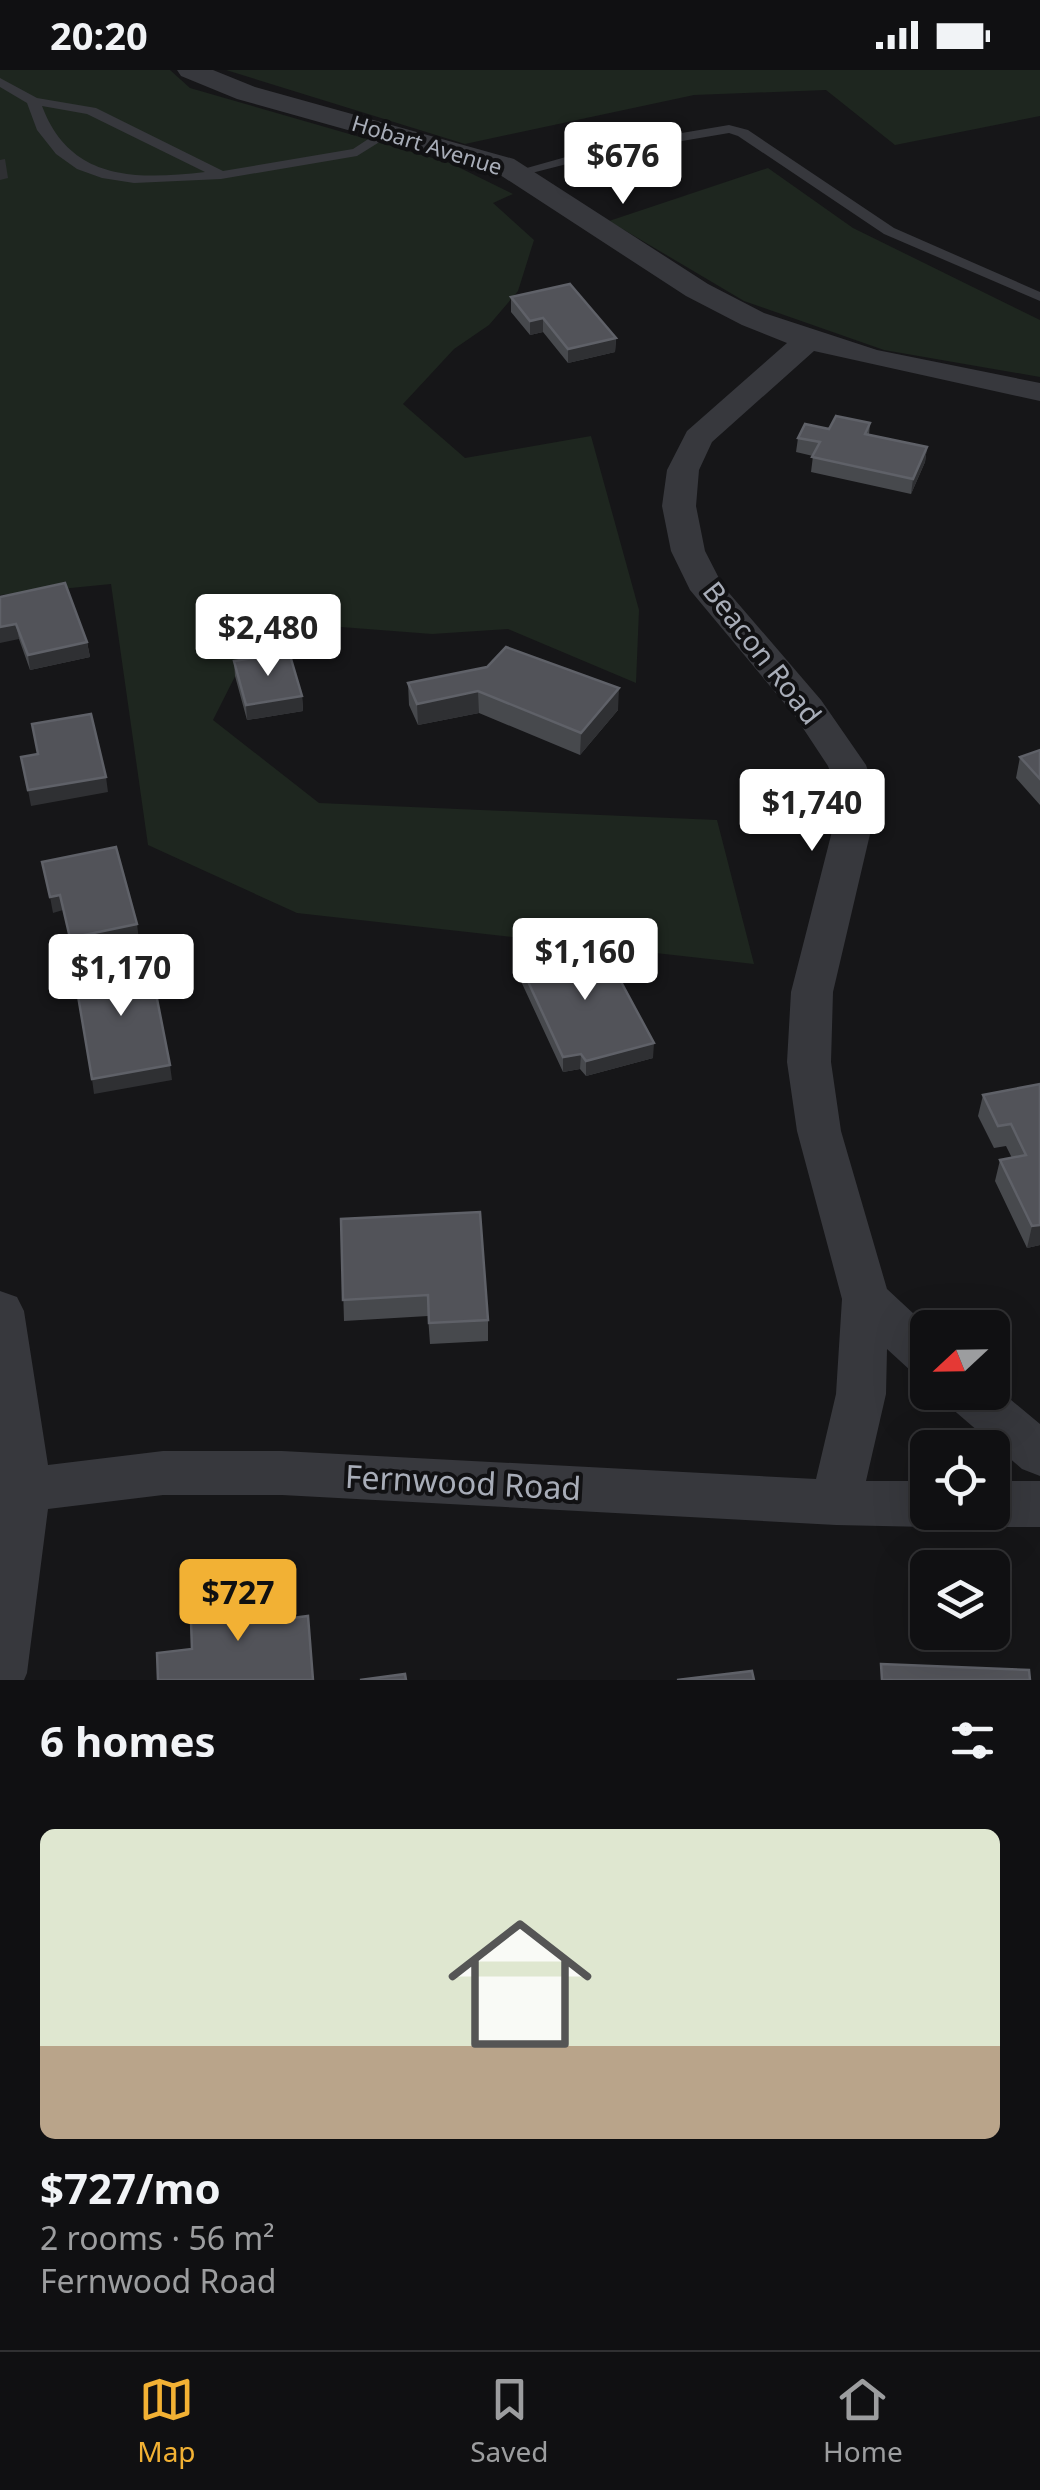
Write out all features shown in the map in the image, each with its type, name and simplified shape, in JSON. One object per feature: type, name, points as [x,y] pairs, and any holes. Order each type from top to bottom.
[{"type":"street","name":"Hobart Avenue","points":[[190,70],[246,94],[477,155],[516,173],[697,290],[753,319],[808,340],[873,358],[1040,392]]},
{"type":"street","name":"Beacon Road","points":[[808,340],[698,438],[684,470],[680,506],[688,551],[708,590],[808,708],[847,765],[859,800],[812,992],[809,1062],[820,1131],[866,1300],[861,1394],[836,1503]]},
{"type":"street","points":[[866,1300],[910,1340]]},
{"type":"street","points":[[0,1311],[13,1491],[0,1673]]},
{"type":"street","points":[[989,1410],[1040,1454]]},
{"type":"street","name":"Fernwood Road","points":[[13,1491],[163,1473],[282,1473],[910,1504]]},
{"type":"street","points":[[1010,1504],[1040,1504]]},
{"type":"lane","points":[[0,82],[32,101],[91,111],[220,175]]},
{"type":"lane","points":[[32,101],[38,122],[57,149],[92,174],[166,182],[357,152],[386,133]]},
{"type":"lane","points":[[516,173],[605,150],[730,129],[743,133],[889,231],[1040,297]]},
{"type":"shaded area","points":[[0,70],[170,70],[190,88],[450,163],[513,194],[493,203],[534,240],[518,291],[489,325],[454,349],[403,404],[465,458],[591,436],[639,610],[636,683],[508,629],[432,634],[263,621],[213,720],[319,803],[717,820],[754,964],[297,913],[148,845],[111,584],[0,595]]},
{"type":"shaded area","points":[[226,70],[1040,70],[1040,116],[895,145],[826,90],[694,95],[465,144]]},
{"type":"shaded area","points":[[768,168],[853,228],[1040,320],[1040,377],[884,350],[744,301],[609,221]]},
{"type":"building","points":[[570,284],[616,338],[568,349],[543,318],[530,321],[511,297]]},
{"type":"building","points":[[836,416],[870,423],[865,434],[927,447],[913,479],[812,457],[820,442],[798,438],[805,424],[829,429]]},
{"type":"building","points":[[65,583],[87,642],[28,655],[16,624],[0,627],[0,597]]},
{"type":"building","points":[[506,647],[619,688],[581,733],[478,691],[417,704],[408,683],[487,667]]},
{"type":"building","points":[[289,652],[302,696],[246,705],[234,661]]},
{"type":"building","points":[[91,714],[106,777],[28,790],[21,757],[38,754],[32,724]]},
{"type":"building","points":[[1040,750],[1040,779],[1020,757]]},
{"type":"building","points":[[116,847],[137,924],[70,938],[60,895],[50,897],[42,862]]},
{"type":"building","points":[[599,941],[654,1043],[586,1061],[581,1054],[563,1057],[519,962]]},
{"type":"building","points":[[149,958],[170,1065],[92,1079],[74,972]]},
{"type":"building","points":[[1040,1084],[1040,1225],[1032,1226],[1000,1160],[1026,1155],[1011,1124],[998,1126],[983,1095]]},
{"type":"building","points":[[480,1212],[488,1320],[429,1323],[428,1295],[343,1300],[341,1219]]},
{"type":"building","points":[[244,1587],[246,1624],[308,1616],[313,1680],[158,1680],[157,1653],[192,1649],[190,1593]]},
{"type":"building","points":[[881,1664],[1029,1670],[1030,1680],[882,1680]]},
{"type":"building","points":[[752,1671],[754,1680],[677,1680]]},
{"type":"building","points":[[405,1674],[406,1680],[360,1680]]}]
